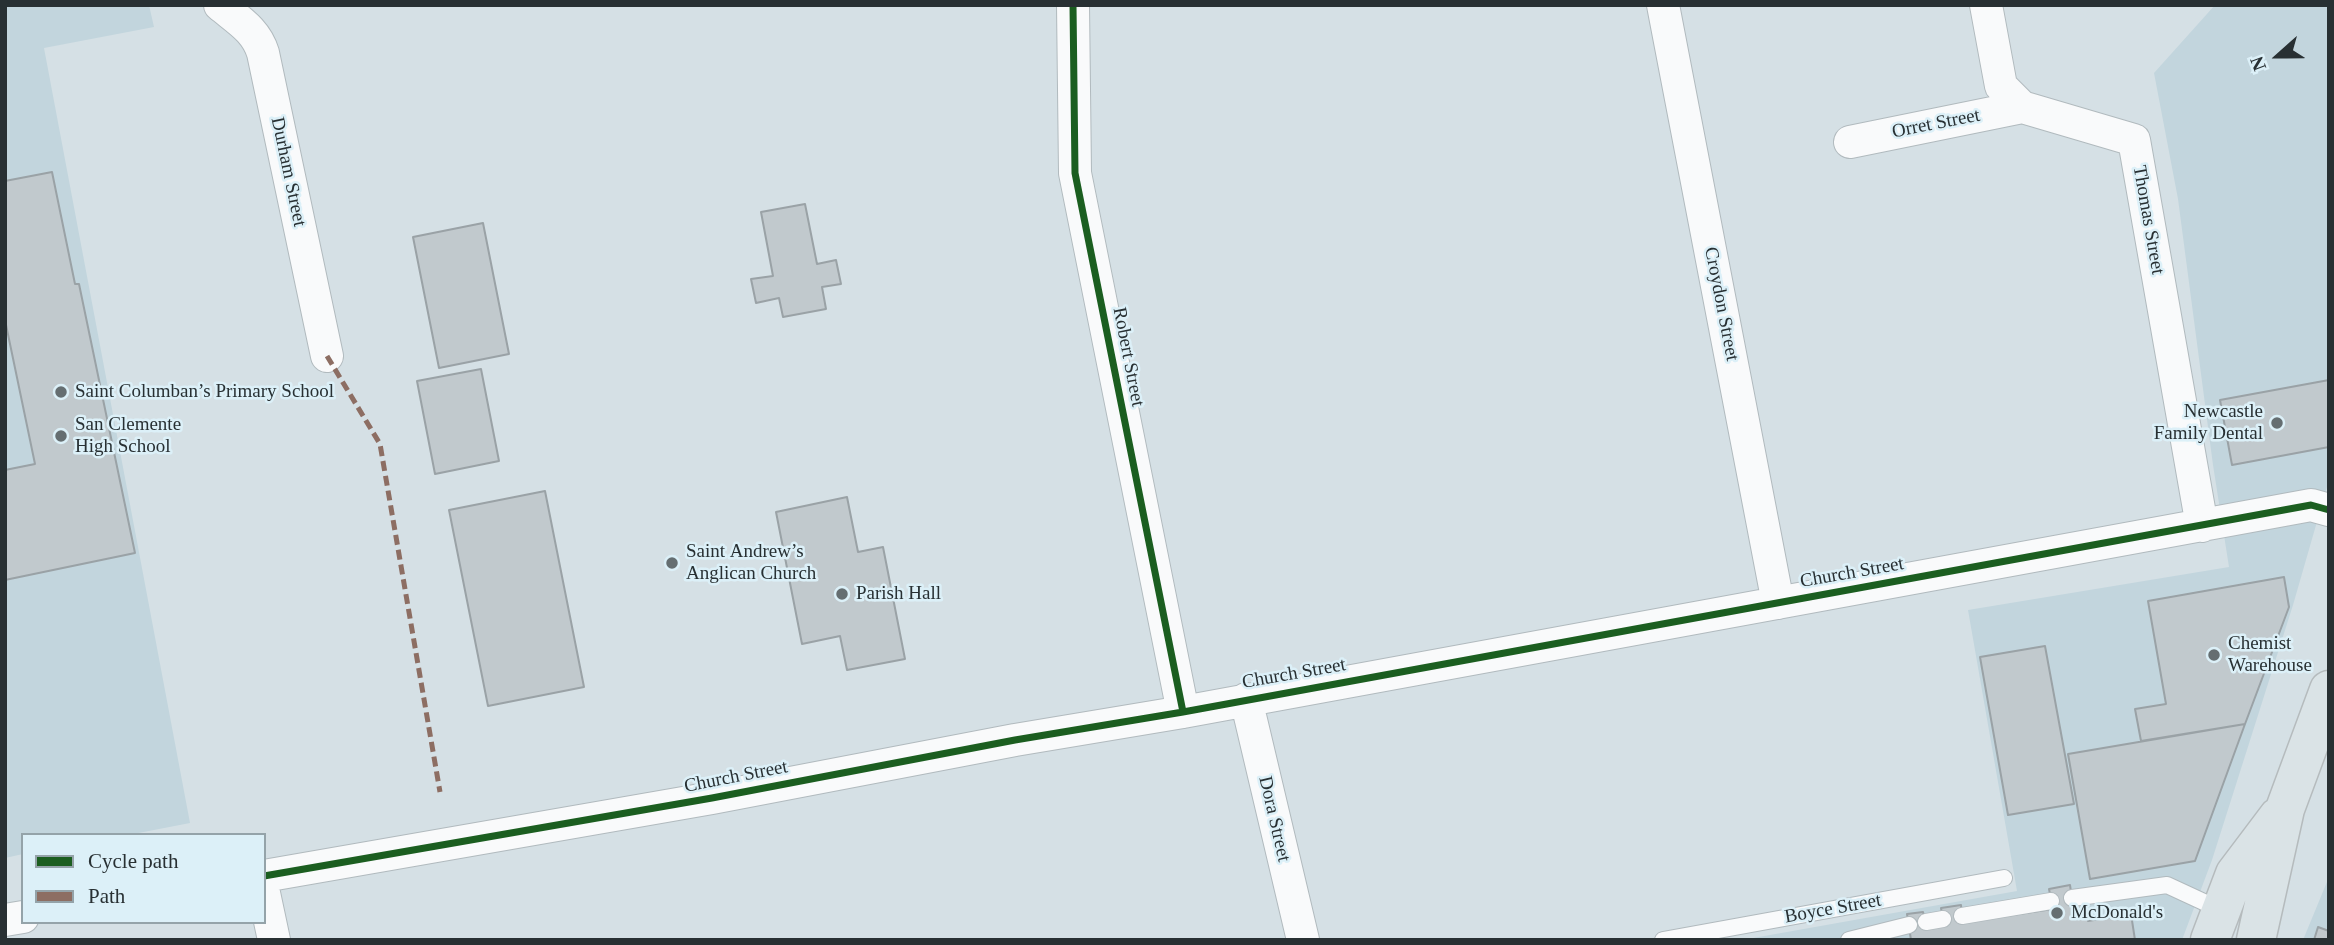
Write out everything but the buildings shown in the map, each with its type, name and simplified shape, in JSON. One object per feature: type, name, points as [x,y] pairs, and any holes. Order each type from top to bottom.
[{"type":"main road","points":[[2256,940],[2285,809],[2329,690]]},
{"type":"main road","points":[[2216,925],[2235,874],[2285,809]]},
{"type":"street","name":"Durham Street","points":[[220,5],[251,29],[263,53],[327,356]]},
{"type":"street","name":"Robert Street","points":[[1073,5],[1075,173],[1183,712]]},
{"type":"street","name":"Croydon Street","points":[[1663,5],[1778,603]]},
{"type":"street","points":[[1986,5],[2001,86],[2022,107]]},
{"type":"street","name":"Orret Street","points":[[1850,142],[2022,107]]},
{"type":"street","name":"Thomas Street","points":[[2022,107],[2134,140],[2202,526]]},
{"type":"street","name":"Church Street","points":[[266,876],[699,800],[2311,505],[2329,510]]},
{"type":"street","name":"Dora Street","points":[[1246,699],[1303,940]]},
{"type":"street","points":[[266,902],[274,940]]},
{"type":"lane","name":"Boyce Street","points":[[1662,940],[2004,878]]},
{"type":"lane","points":[[2072,898],[2167,885],[2216,925]]},
{"type":"lane","points":[[1962,916],[2051,901]]},
{"type":"lane","points":[[1849,940],[1856,936],[1942,919]]},
{"type":"shaded area","name":"San Clemente High School","points":[[5,5],[149,5],[154,27],[44,48],[190,823],[138,833],[21,833],[21,854],[5,858]]},
{"type":"shaded area","points":[[2215,5],[2329,5],[2329,480],[2293,605],[2212,860],[2182,940],[1742,940],[2017,891],[1968,610],[2229,567],[2178,199],[2154,73]]},
{"type":"shaded area","points":[[2329,877],[2329,940],[2303,940]]},
{"type":"marked path","points":[[327,356],[380,444],[440,792]]},
{"type":"cycle path","points":[[1073,5],[1075,173],[1183,712]]},
{"type":"cycle path","points":[[266,876],[712,798],[1015,740],[1183,712],[2311,505],[2329,510]]},
{"type":"place","name":"Saint Columban’s Primary School","points":[[61,392]]},
{"type":"place","name":"Newcastle Family Dental","points":[[2277,423]]},
{"type":"place","name":"San Clemente High School","points":[[61,436]]},
{"type":"place","name":"Saint Andrew’s Anglican Church","points":[[672,563]]},
{"type":"place","name":"Parish Hall","points":[[842,594]]},
{"type":"place","name":"Chemist Warehouse","points":[[2214,655]]},
{"type":"place","name":"McDonald's","points":[[2057,913]]}]
